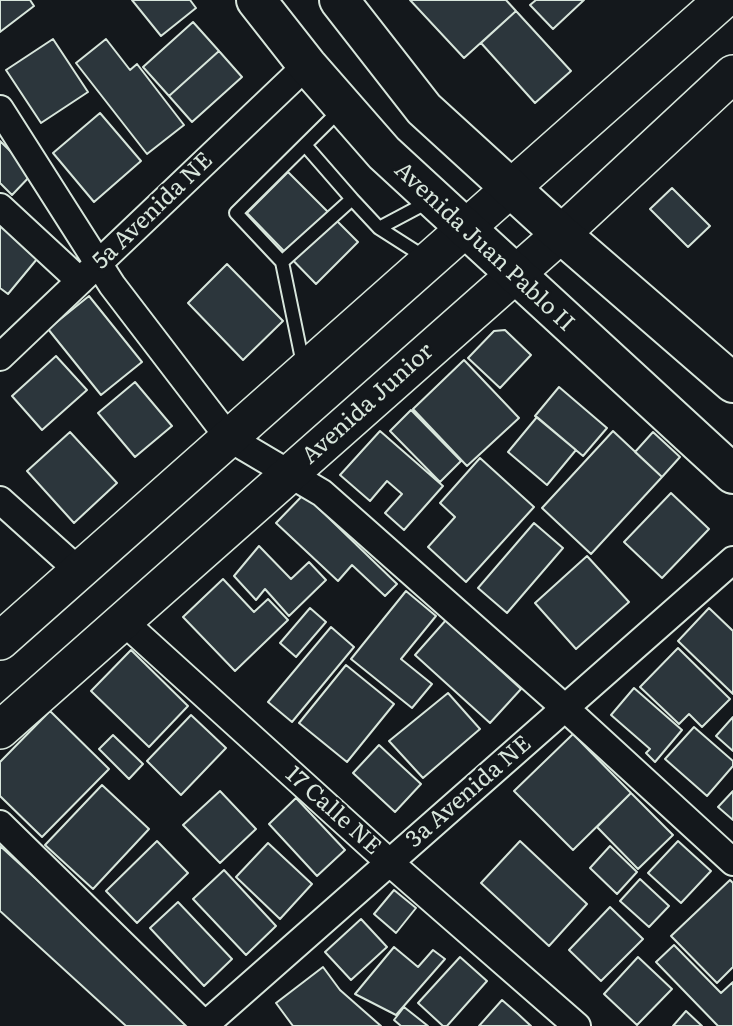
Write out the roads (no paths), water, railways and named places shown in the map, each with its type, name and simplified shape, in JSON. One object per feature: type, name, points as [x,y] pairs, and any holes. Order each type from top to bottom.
[{"type":"highway","name":"Avenida Juan Pablo II","points":[[256,0],[307,65],[384,153],[733,474]]},
{"type":"highway","points":[[348,3],[424,109],[561,234],[733,383]]},
{"type":"main road","points":[[0,642],[723,0]]},
{"type":"main road","name":"Avenida Junior","points":[[0,730],[561,234],[733,74]]},
{"type":"street","name":"5a Avenida NE","points":[[0,357],[307,65]]},
{"type":"street","points":[[0,109],[112,285],[229,438],[322,494],[565,708],[733,862]]},
{"type":"street","points":[[0,207],[80,281]]},
{"type":"street","points":[[0,500],[79,571]]},
{"type":"street","name":"3a Avenida NE","points":[[205,1025],[733,560]]},
{"type":"street","name":"17 Calle NE","points":[[123,621],[390,862],[577,1026]]},
{"type":"street","points":[[0,824],[205,1025]]},
{"type":"lane","points":[[304,371],[282,261],[236,213],[344,107]]},
{"type":"lane","points":[[305,145],[379,228],[429,261]]},
{"type":"lane","points":[[282,261],[352,199]]},
{"type":"lane","points":[[379,228],[433,200]]}]
